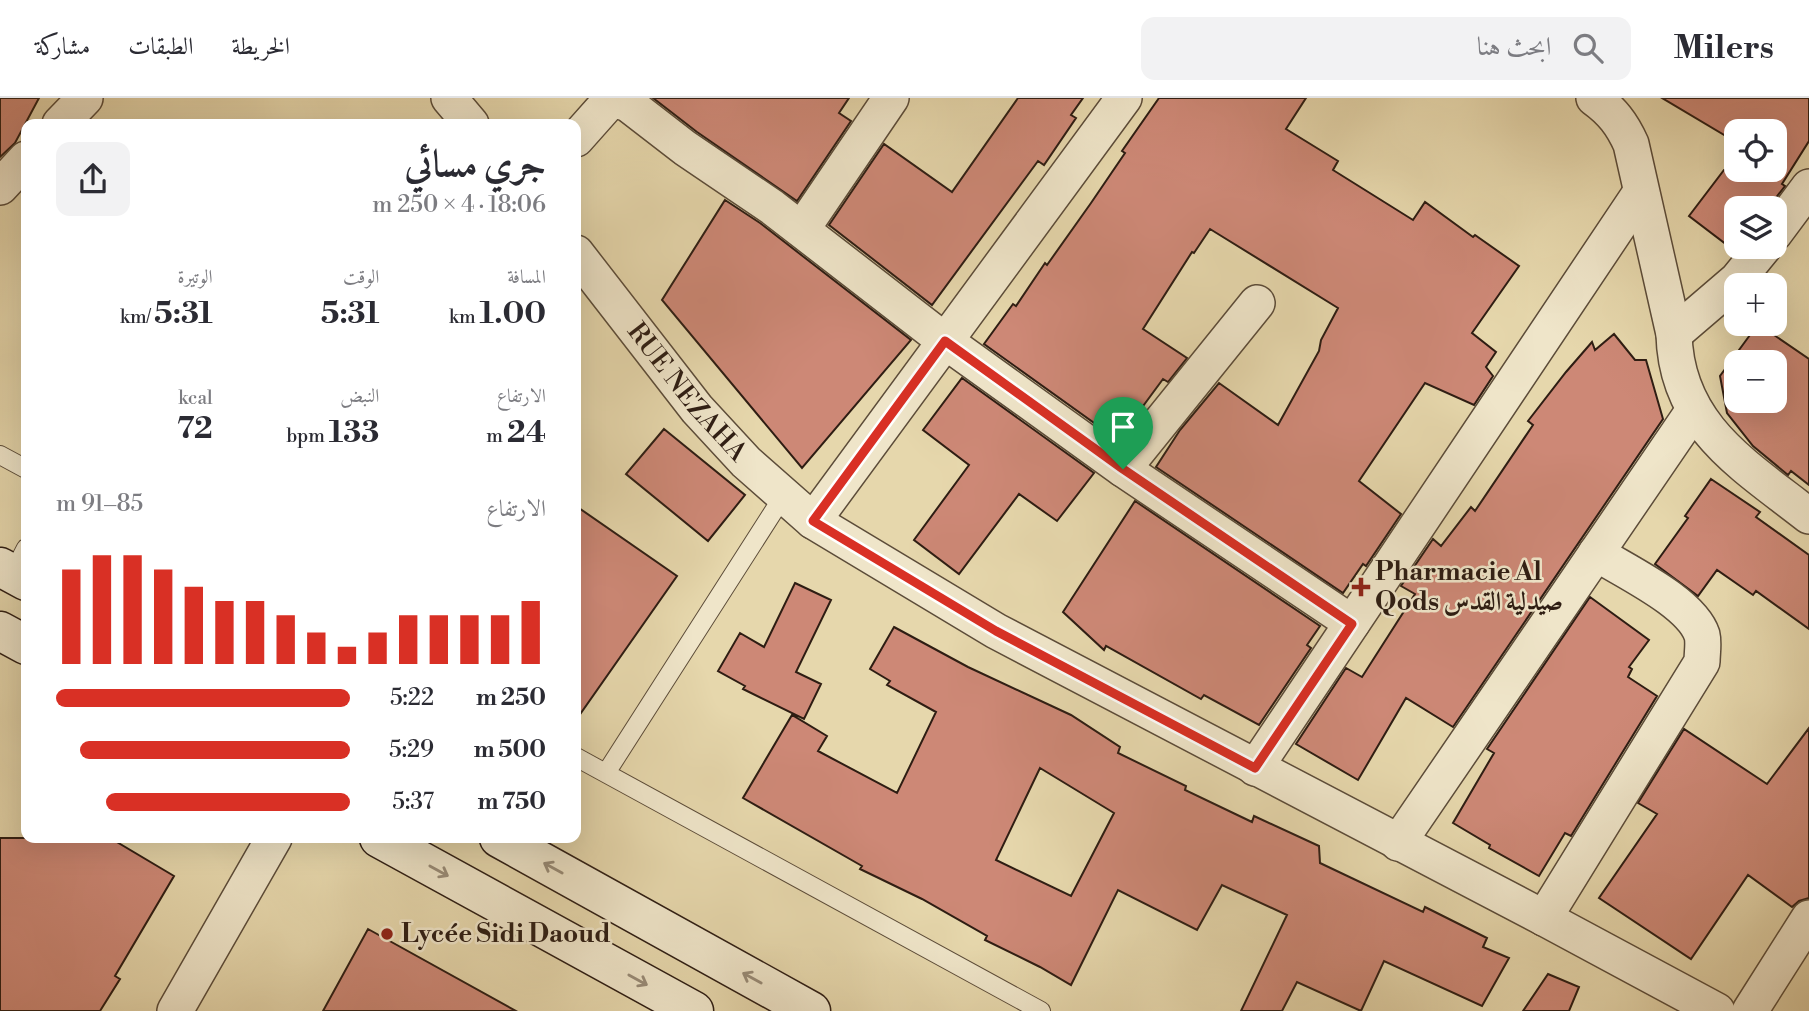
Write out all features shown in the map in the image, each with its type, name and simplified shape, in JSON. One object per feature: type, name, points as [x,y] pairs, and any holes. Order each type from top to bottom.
[{"type":"main road","points":[[0,631],[21,642]]},
{"type":"main road","points":[[388,843],[694,1011]]},
{"type":"main road","points":[[509,843],[811,1011]]},
{"type":"street","points":[[65,119],[85,98]]},
{"type":"street","points":[[449,98],[467,119]]},
{"type":"street","points":[[802,229],[891,98]]},
{"type":"street","points":[[813,521],[1125,98]]},
{"type":"street","points":[[1594,98],[1612,111],[1630,144],[1674,334],[1675,355],[1682,386],[1694,410],[1710,432],[1740,461],[1809,516]]},
{"type":"street","points":[[581,133],[608,103],[617,100],[631,101],[685,148],[802,229],[945,341],[1123,469],[1352,624]]},
{"type":"street","points":[[0,187],[21,164]]},
{"type":"street","points":[[1787,216],[1809,187]]},
{"type":"street","points":[[1255,768],[1641,192]]},
{"type":"street","name":"RUE NEZAHA","points":[[581,259],[697,409],[746,462],[813,521],[996,631],[1717,1011]]},
{"type":"street","points":[[1674,334],[1737,280],[1754,259]]},
{"type":"street","points":[[1123,469],[1257,303]]},
{"type":"street","points":[[1398,843],[1694,410]]},
{"type":"street","points":[[1544,918],[1702,662],[1703,638],[1696,622],[1683,606],[1596,553]]},
{"type":"street","points":[[175,1011],[271,843]]},
{"type":"street","points":[[1750,1011],[1809,918]]},
{"type":"lane","points":[[0,455],[21,466]]},
{"type":"lane","points":[[606,773],[784,495]]},
{"type":"lane","points":[[581,760],[1041,1011]]},
{"type":"building","points":[[0,98],[39,98],[28,119],[21,119],[21,132],[15,143],[0,157]]},
{"type":"building","points":[[653,98],[849,98],[839,113],[851,121],[797,201]]},
{"type":"building","points":[[1018,98],[1083,98],[1071,115],[1076,118],[1044,165],[1038,161],[932,305],[829,225],[884,144],[952,192]]},
{"type":"building","points":[[1159,98],[1306,98],[1286,129],[1338,161],[1333,170],[1413,220],[1425,202],[1519,266],[1472,333],[1496,352],[1486,367],[1493,376],[1474,405],[1425,383],[1359,481],[1401,514],[1366,566],[1363,564],[1343,593],[1156,467],[1180,430],[1219,383],[1278,425],[1319,351],[1321,340],[1338,308],[1210,229],[1194,253],[1192,252],[1143,329],[1187,358],[1168,382],[1163,379],[1118,440],[984,344],[1013,304],[1016,306],[1045,263],[1047,265],[1125,153],[1122,151]]},
{"type":"building","points":[[1662,98],[1809,98],[1809,141],[1787,176],[1787,119],[1724,119],[1724,135]]},
{"type":"building","points":[[1724,170],[1724,182],[1783,182],[1785,186],[1777,196],[1724,196],[1724,243],[1689,216]]},
{"type":"building","points":[[725,200],[760,223],[911,340],[802,468],[662,300]]},
{"type":"building","points":[[1614,334],[1635,360],[1646,360],[1663,419],[1453,727],[1406,698],[1358,780],[1296,744],[1346,668],[1362,677],[1415,594],[1401,586],[1433,539],[1441,546],[1471,507],[1475,511],[1533,425],[1528,421],[1566,372],[1592,342],[1595,350]]},
{"type":"building","points":[[1749,336],[1775,336],[1809,359],[1809,485],[1791,471],[1788,475],[1753,446],[1727,413],[1787,413],[1787,350],[1739,350]]},
{"type":"building","points":[[1724,371],[1724,397],[1720,376]]},
{"type":"building","points":[[962,378],[1094,473],[1057,521],[1019,494],[959,574],[914,540],[969,465],[923,430]]},
{"type":"building","points":[[664,429],[745,495],[708,541],[626,474]]},
{"type":"building","points":[[1711,479],[1760,512],[1756,517],[1809,555],[1809,629],[1756,591],[1753,595],[1717,570],[1698,596],[1655,564],[1688,518],[1685,516]]},
{"type":"building","points":[[1135,501],[1320,626],[1307,645],[1311,648],[1259,725],[1204,695],[1201,699],[1106,646],[1104,650],[1063,612]]},
{"type":"building","points":[[581,509],[677,576],[581,713]]},
{"type":"building","points":[[795,583],[831,600],[796,672],[821,684],[804,719],[743,689],[745,686],[718,671],[740,633],[764,647]]},
{"type":"building","points":[[1590,597],[1649,640],[1629,667],[1632,669],[1628,677],[1657,696],[1571,836],[1565,833],[1539,876],[1489,848],[1490,845],[1453,823],[1494,753],[1487,749]]},
{"type":"building","points":[[894,627],[968,667],[1071,715],[1120,747],[1118,753],[1186,786],[1185,790],[1252,822],[1254,816],[1319,846],[1320,863],[1423,912],[1425,907],[1487,938],[1483,947],[1509,958],[1482,1006],[1384,961],[1361,1011],[1297,982],[1282,1011],[1241,1011],[1287,915],[1222,885],[1197,930],[1118,890],[1071,985],[985,940],[987,936],[922,899],[860,869],[862,866],[743,798],[792,715],[827,736],[818,751],[897,793],[936,712],[887,685],[890,681],[870,669]],"holes":[[[1040,768],[1114,813],[1071,896],[996,860]]]},
{"type":"building","points":[[1809,728],[1809,898],[1792,907],[1748,875],[1691,959],[1599,898],[1657,814],[1638,803],[1684,729],[1767,784]]},
{"type":"building","points":[[0,838],[21,838],[21,843],[118,843],[174,876],[115,976],[120,979],[100,1011],[0,1011]]},
{"type":"building","points":[[368,929],[516,1011],[323,1011]]},
{"type":"building","points":[[1548,974],[1579,987],[1569,1011],[1523,1011]]},
{"type":"place","name":"Pharmacie Al Qods صيدلية القدس","points":[[1361,587]]},
{"type":"place","name":"Lycée Sidi Daoud","points":[[387,934]]},
{"type":"route","points":[[945,341],[1123,469],[1352,624],[1255,768],[996,631],[813,521],[945,341]]}]
